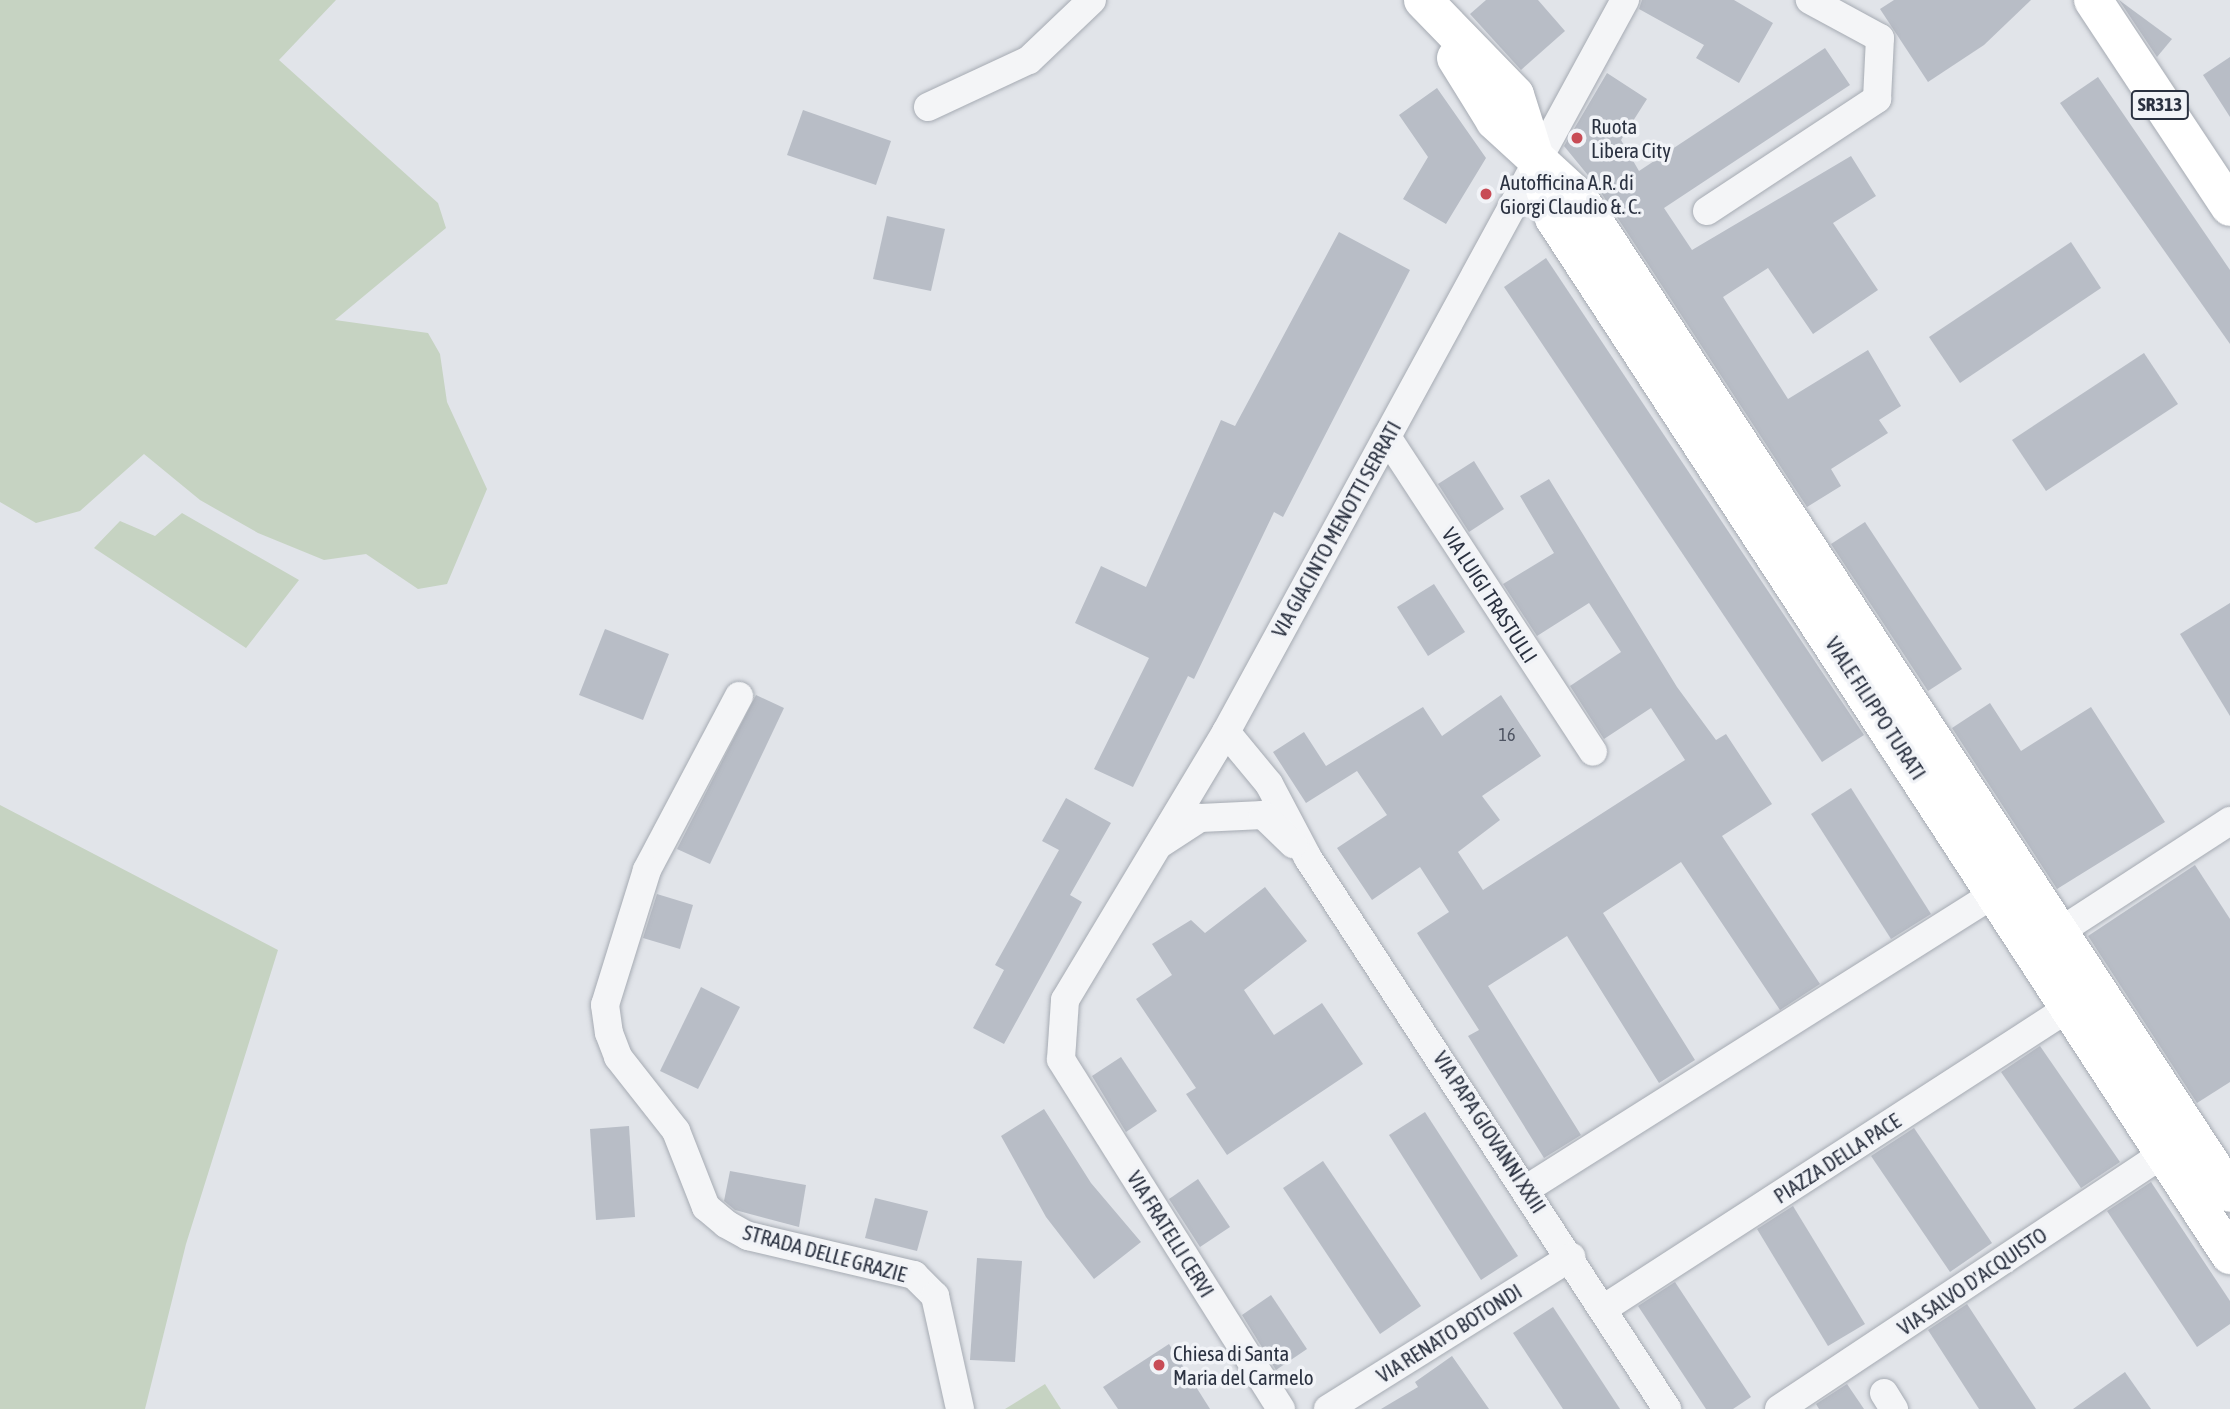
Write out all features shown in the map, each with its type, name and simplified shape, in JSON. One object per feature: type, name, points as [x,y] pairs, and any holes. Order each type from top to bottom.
[{"type":"street","points":[[928,107],[1029,60],[1092,0]]},
{"type":"street","name":"VIALE FILIPPO TURATI","points":[[1422,0],[1495,121],[1578,197],[2230,1193]]},
{"type":"street","name":"VIA GIACINTO MENOTTI SERRATI","points":[[1061,1059],[1065,1000],[1152,850],[1226,732],[1387,437],[1535,156],[1625,0]]},
{"type":"street","points":[[1707,211],[1877,99],[1880,38],[1810,0]]},
{"type":"street","name":"SR313","points":[[2093,0],[2230,207]]},
{"type":"street","name":"VIALE FILIPPO TURATI","points":[[1535,156],[1554,218],[1997,892],[2230,1255]]},
{"type":"street","name":"VIA LUIGI TRASTULLI","points":[[1387,437],[1593,752]]},
{"type":"street","name":"STRADA DELLE GRAZIE","points":[[739,696],[647,870],[607,996],[609,1033],[618,1057],[676,1131],[706,1207],[726,1224],[748,1236],[914,1275],[935,1296],[960,1409]]},
{"type":"street","name":"VIA PAPA GIOVANNI XXIII","points":[[1226,732],[1263,815],[1308,858]]},
{"type":"street","name":"VIA PAPA GIOVANNI XXIII","points":[[1226,732],[1269,784],[1308,858],[1528,1188],[1667,1409]]},
{"type":"street","points":[[1152,850],[1200,818],[1263,815]]},
{"type":"street","points":[[2059,932],[2230,821]]},
{"type":"street","points":[[1528,1188],[1997,892]]},
{"type":"street","name":"PIAZZA DELLA PACE","points":[[1603,1309],[2070,1007]]},
{"type":"street","name":"VIA FRATELLI CERVI","points":[[1061,1059],[1281,1409]]},
{"type":"street","name":"VIA SALVO D'ACQUISTO","points":[[1779,1409],[2164,1153]]},
{"type":"street","name":"VIA RENATO BOTONDI","points":[[1328,1409],[1571,1257]]},
{"type":"green space","points":[[0,0],[336,0],[279,60],[438,203],[446,228],[335,320],[428,333],[440,354],[447,402],[487,489],[447,584],[418,589],[366,554],[324,560],[258,533],[200,500],[144,454],[80,511],[36,523],[0,502]]},
{"type":"green space","points":[[182,513],[299,580],[246,648],[94,548],[120,521],[155,536]]},
{"type":"green space","points":[[0,805],[278,950],[186,1244],[145,1409],[0,1409]]},
{"type":"green space","points":[[1045,1384],[1061,1409],[1005,1409]]},
{"type":"building","points":[[1486,0],[1538,0],[1565,31],[1521,70],[1470,14]]},
{"type":"building","points":[[1642,0],[1734,0],[1773,23],[1739,83],[1696,58],[1704,45],[1639,9]]},
{"type":"building","points":[[1894,0],[2031,0],[1984,45],[1928,82],[1880,9]]},
{"type":"building","points":[[2119,0],[2172,39],[2157,57]]},
{"type":"building","points":[[1825,48],[1850,85],[1664,208],[1692,250],[1851,156],[1876,196],[1833,223],[1878,290],[1813,334],[1768,268],[1723,297],[1788,399],[1868,350],[1901,406],[1879,420],[1888,433],[1831,469],[1841,486],[1807,507],[1596,185],[1564,146],[1607,73],[1647,99],[1621,140],[1639,171]]},
{"type":"building","points":[[2230,57],[2230,117],[2203,75]]},
{"type":"building","points":[[2098,77],[2230,270],[2230,344],[2060,103]]},
{"type":"building","points":[[1437,88],[1486,158],[1446,224],[1403,199],[1428,157],[1399,115]]},
{"type":"building","points":[[803,110],[891,141],[876,185],[787,155]]},
{"type":"building","points":[[887,216],[945,229],[931,291],[873,279]]},
{"type":"building","points":[[1339,232],[1410,270],[1283,517],[1274,512],[1194,679],[1188,676],[1133,787],[1094,769],[1149,658],[1075,623],[1101,566],[1146,587],[1221,420],[1235,426]]},
{"type":"building","points":[[2071,242],[2101,288],[1960,383],[1929,337]]},
{"type":"building","points":[[1546,258],[1864,735],[1822,762],[1504,287]]},
{"type":"building","points":[[2144,353],[2178,404],[2046,491],[2012,440]]},
{"type":"building","points":[[1474,461],[1504,509],[1469,532],[1438,484]]},
{"type":"building","points":[[1549,479],[1677,687],[1716,740],[1726,734],[1772,804],[1722,836],[1820,984],[1780,1010],[1681,862],[1603,913],[1695,1060],[1659,1083],[1567,936],[1488,986],[1581,1135],[1544,1158],[1468,1036],[1479,1030],[1417,933],[1449,912],[1420,867],[1372,900],[1337,848],[1387,815],[1357,771],[1306,803],[1273,752],[1304,732],[1326,766],[1423,707],[1442,736],[1501,695],[1541,756],[1482,796],[1500,820],[1458,852],[1483,890],[1685,760],[1651,708],[1604,739],[1570,686],[1621,652],[1589,603],[1537,636],[1503,584],[1554,553],[1520,496]]},
{"type":"building","points":[[1865,522],[1962,669],[1928,691],[1831,544]]},
{"type":"building","points":[[1434,584],[1465,632],[1428,656],[1397,607]]},
{"type":"building","points":[[2230,603],[2230,716],[2180,634]]},
{"type":"building","points":[[605,629],[669,654],[643,720],[579,695]]},
{"type":"building","points":[[756,695],[784,708],[710,864],[677,849]]},
{"type":"building","points":[[1990,703],[2021,751],[2091,707],[2165,822],[2057,889],[1952,728]]},
{"type":"building","points":[[1851,788],[1931,914],[1891,939],[1811,814]]},
{"type":"building","points":[[1066,798],[1111,823],[1070,895],[1082,902],[1004,1044],[973,1028],[1004,970],[995,965],[1059,850],[1042,841]]},
{"type":"building","points":[[2195,865],[2230,919],[2230,1082],[2197,1103],[2088,936]]},
{"type":"building","points":[[1265,887],[1307,941],[1244,990],[1274,1035],[1322,1003],[1363,1064],[1227,1155],[1186,1094],[1196,1088],[1136,999],[1172,975],[1152,944],[1191,920],[1205,933]]},
{"type":"building","points":[[657,894],[693,905],[680,949],[643,938]]},
{"type":"building","points":[[701,987],[740,1007],[698,1089],[660,1071]]},
{"type":"building","points":[[2040,1046],[2120,1162],[2081,1188],[2001,1072]]},
{"type":"building","points":[[1121,1057],[1157,1111],[1126,1132],[1092,1076]]},
{"type":"building","points":[[1044,1109],[1091,1183],[1141,1242],[1094,1279],[1046,1217],[1001,1136]]},
{"type":"building","points":[[1425,1112],[1518,1256],[1481,1280],[1389,1135]]},
{"type":"building","points":[[629,1126],[635,1217],[596,1220],[590,1129]]},
{"type":"building","points":[[1914,1128],[1992,1243],[1950,1272],[1871,1156]]},
{"type":"building","points":[[1323,1161],[1421,1306],[1380,1334],[1283,1188]]},
{"type":"building","points":[[730,1171],[806,1185],[799,1227],[735,1210],[724,1201]]},
{"type":"building","points":[[1198,1179],[1230,1227],[1200,1247],[1169,1199]]},
{"type":"building","points":[[2151,1182],[2230,1301],[2230,1324],[2197,1347],[2107,1211]]},
{"type":"building","points":[[875,1198],[928,1211],[917,1251],[865,1238]]},
{"type":"building","points":[[1793,1206],[1865,1324],[1828,1346],[1757,1229]]},
{"type":"building","points":[[977,1258],[1022,1261],[1015,1362],[970,1360]]},
{"type":"building","points":[[1675,1282],[1751,1397],[1733,1409],[1706,1409],[1638,1306]]},
{"type":"building","points":[[1271,1295],[1307,1349],[1276,1370],[1242,1315]]},
{"type":"building","points":[[1967,1304],[2036,1409],[1979,1409],[1928,1330]]},
{"type":"building","points":[[1553,1307],[1620,1409],[1563,1409],[1513,1333]]},
{"type":"building","name":"Chiesa di Santa Maria del Carmelo","points":[[1169,1344],[1210,1409],[1118,1409],[1103,1387]]},
{"type":"building","points":[[1452,1356],[1489,1409],[1381,1409],[1418,1387],[1415,1382]]},
{"type":"building","points":[[2125,1372],[2151,1409],[2073,1409]]},
{"type":"building","points":[[1847,1384],[1864,1409],[1819,1409],[1816,1404]]},
{"type":"place","name":"Ruota Libera City","points":[[1577,138]]},
{"type":"place","name":"Autofficina A.R. di Giorgi Claudio &. C.","points":[[1486,194]]},
{"type":"place","name":"Chiesa di Santa Maria del Carmelo","points":[[1159,1365]]}]
